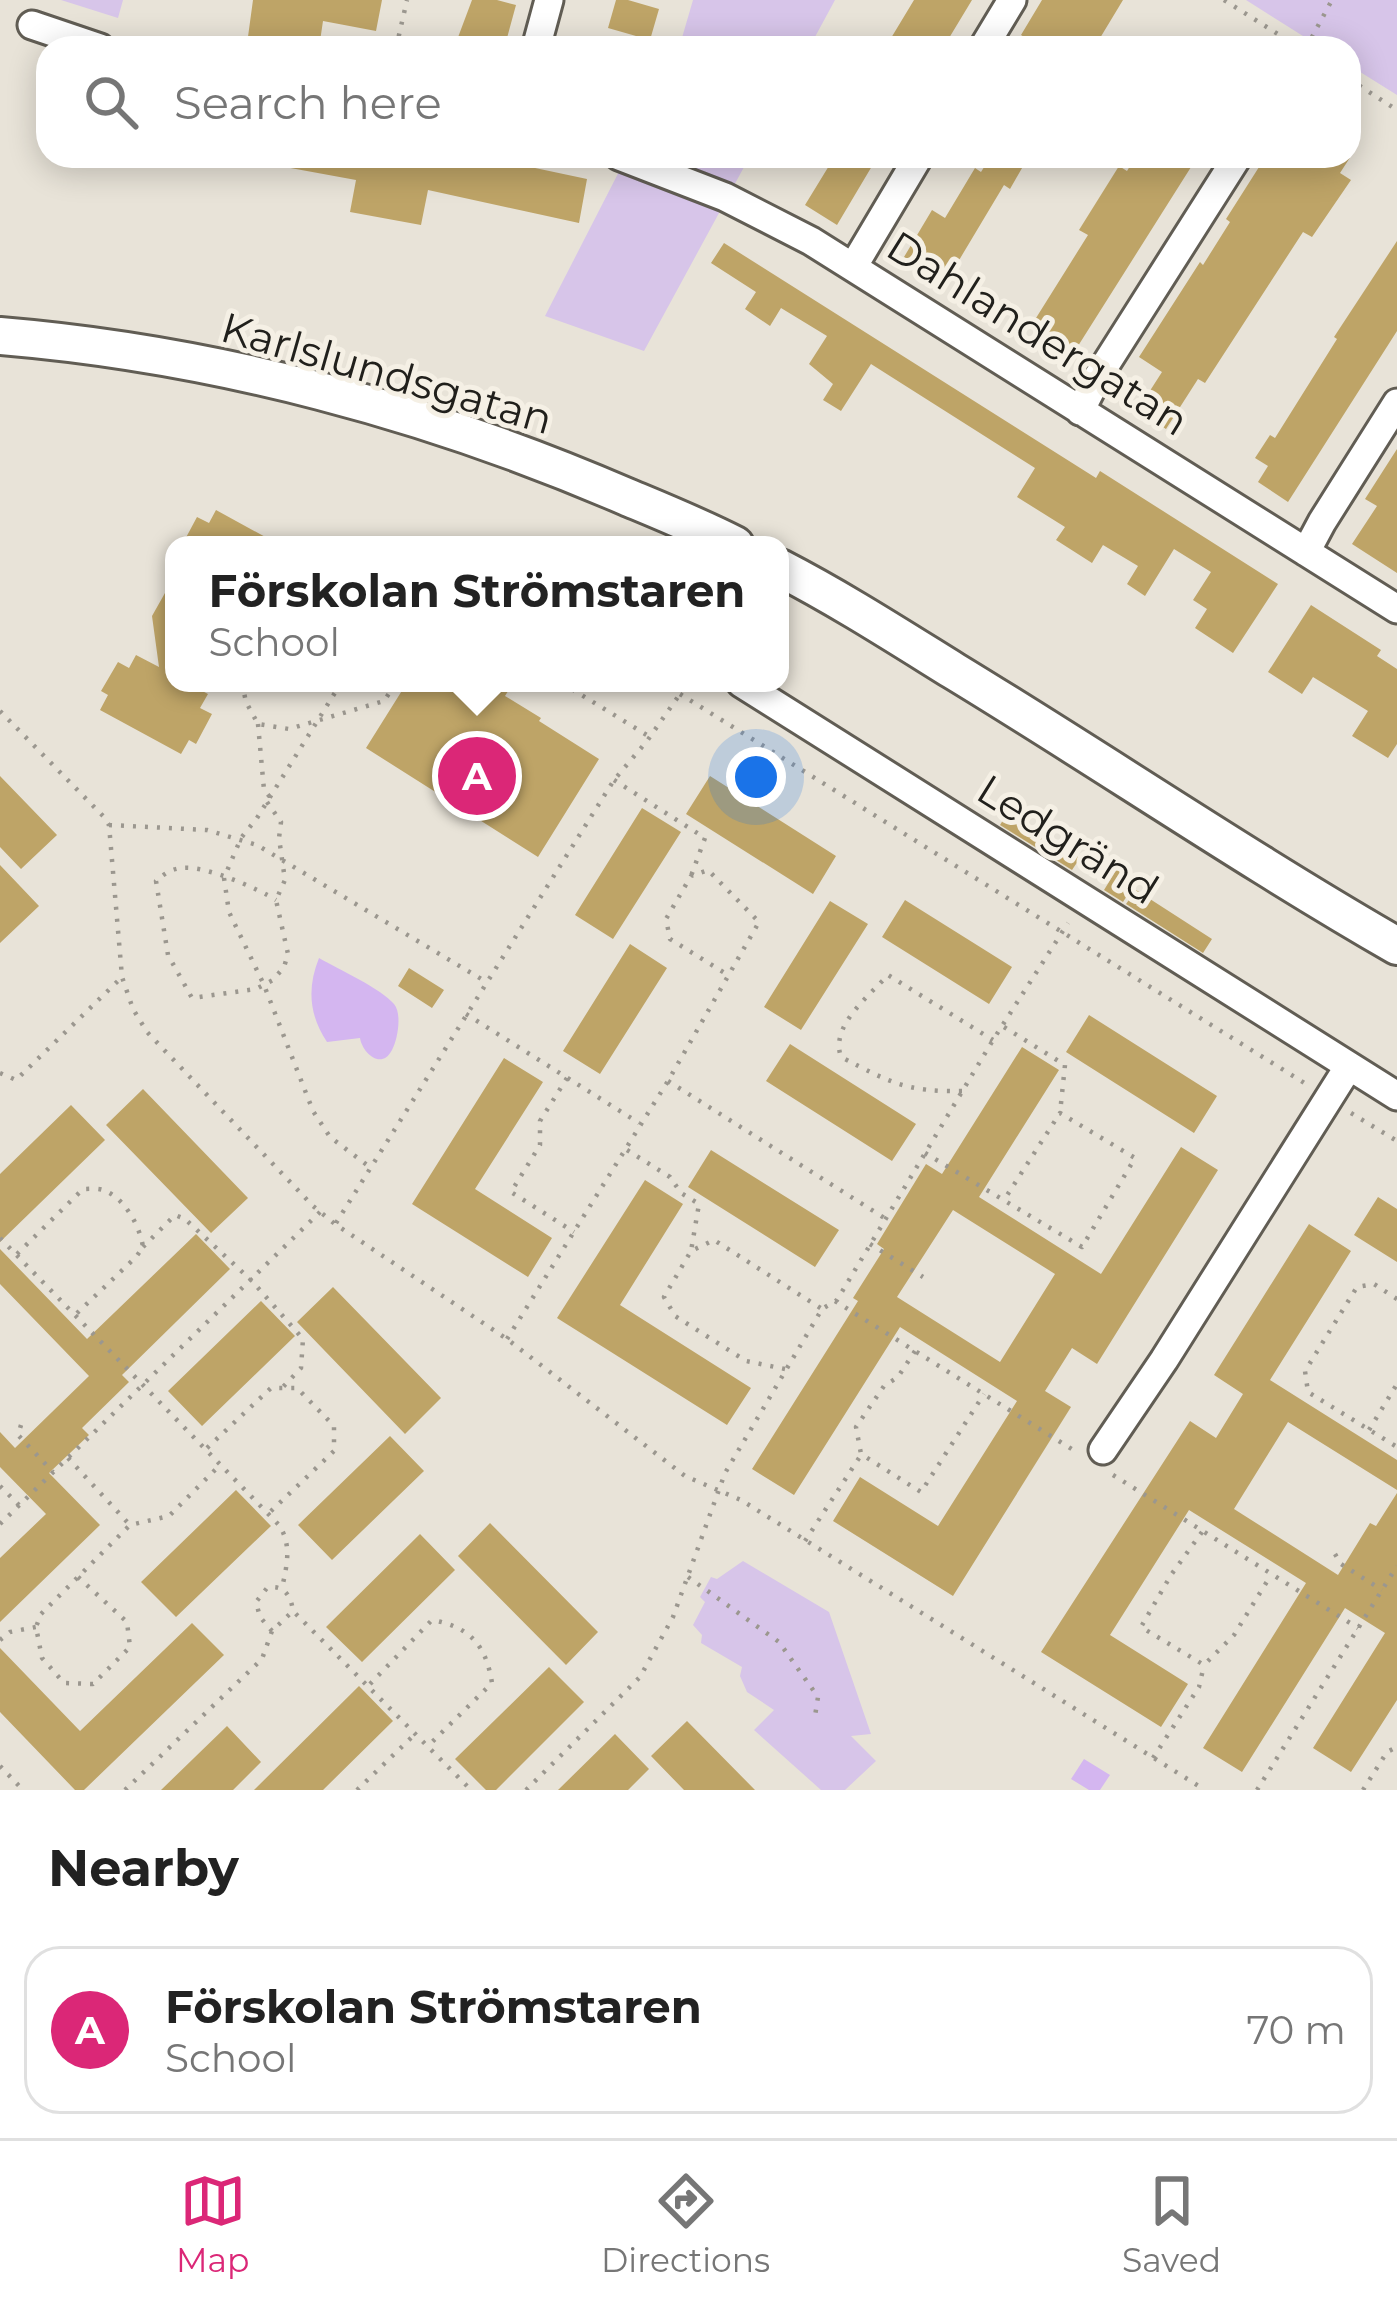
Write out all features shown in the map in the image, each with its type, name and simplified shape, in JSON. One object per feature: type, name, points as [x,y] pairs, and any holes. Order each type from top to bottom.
[{"type":"main road","name":"Karlslundsgatan","points":[[0,336],[170,359],[350,400],[514,452],[715,536]]},
{"type":"main road","points":[[789,573],[1397,946]]},
{"type":"main road","points":[[1299,889],[1397,964]]},
{"type":"street","points":[[540,36],[550,0]]},
{"type":"street","points":[[990,36],[1012,0]]},
{"type":"street","points":[[32,25],[65,36]]},
{"type":"street","name":"Dahlandergatan","points":[[650,168],[725,197],[811,241],[1397,608]]},
{"type":"street","points":[[853,267],[912,168]]},
{"type":"street","points":[[1081,412],[1097,378],[1230,168]]},
{"type":"street","points":[[1306,552],[1397,404]]},
{"type":"street","name":"Ledgränd","points":[[755,692],[1397,1096]]},
{"type":"street","points":[[1103,1450],[1349,1066]]},
{"type":"path","points":[[399,36],[406,0]]},
{"type":"path","points":[[1224,0],[1283,36]]},
{"type":"path","points":[[1310,36],[1332,0]]},
{"type":"path","points":[[1361,87],[1397,110]]},
{"type":"path","points":[[244,692],[258,724],[264,790],[281,822],[286,880],[276,900],[288,954],[284,967],[264,985],[193,998],[168,955],[156,881],[173,869],[189,867],[242,882],[276,900]]},
{"type":"path","points":[[335,692],[242,838],[224,878],[229,912],[264,985],[313,1111],[330,1137],[371,1168]]},
{"type":"path","points":[[258,724],[289,729],[384,701],[390,692]]},
{"type":"path","points":[[577,692],[650,737]]},
{"type":"path","points":[[335,1224],[614,780],[680,694],[1397,1142]]},
{"type":"path","points":[[0,711],[109,825],[122,977],[147,1032],[320,1212],[508,1340],[685,1476],[741,1500],[1205,1790]]},
{"type":"path","points":[[614,780],[706,838],[666,919],[670,939],[728,975]]},
{"type":"path","points":[[109,825],[207,830],[242,838],[486,982]]},
{"type":"path","points":[[508,1340],[668,1081],[759,922],[708,870],[691,876]]},
{"type":"path","points":[[526,1790],[640,1677],[673,1616],[725,1472],[822,1310],[837,1300],[1084,898]]},
{"type":"path","points":[[962,1091],[898,1086],[841,1058],[836,1044],[842,1028],[888,975],[993,1040]]},
{"type":"path","points":[[0,1073],[16,1080],[122,977]]},
{"type":"path","points":[[466,1014],[641,1124]]},
{"type":"path","points":[[1002,1025],[1064,1065],[1060,1113],[1004,1200]]},
{"type":"path","points":[[567,1078],[540,1121],[540,1144],[512,1192],[574,1232]]},
{"type":"path","points":[[668,1081],[886,1219]]},
{"type":"path","points":[[925,1153],[1082,1246],[1135,1158],[1060,1113]]},
{"type":"path","points":[[626,1149],[670,1177],[699,1204],[691,1251],[664,1297],[675,1316],[746,1361],[785,1369]]},
{"type":"path","points":[[16,1255],[82,1189],[106,1190],[131,1214],[141,1230],[143,1247]]},
{"type":"path","points":[[0,1523],[320,1212]]},
{"type":"path","points":[[75,1315],[175,1215],[251,1280],[303,1339],[302,1367],[282,1388]]},
{"type":"path","points":[[0,1238],[287,1537],[282,1588]]},
{"type":"path","points":[[691,1251],[714,1240],[822,1310]]},
{"type":"path","points":[[870,1244],[922,1277]]},
{"type":"path","points":[[1397,1299],[1374,1284],[1357,1287],[1305,1371],[1308,1392],[1397,1448]]},
{"type":"path","points":[[805,1541],[861,1454],[856,1427],[916,1351]]},
{"type":"path","points":[[1369,1430],[1397,1384]]},
{"type":"path","points":[[206,1449],[272,1388],[297,1388],[334,1426],[334,1451],[268,1514]]},
{"type":"path","points":[[861,1454],[921,1492],[984,1394]]},
{"type":"path","points":[[21,1426],[18,1436],[53,1472]]},
{"type":"path","points":[[68,1458],[130,1525]]},
{"type":"path","points":[[78,1577],[127,1622],[130,1647],[93,1684],[64,1683],[42,1658],[36,1627],[41,1613],[130,1525],[169,1516],[220,1465]]},
{"type":"path","points":[[0,1486],[19,1505]]},
{"type":"path","points":[[1202,1532],[1141,1627],[1204,1665]]},
{"type":"path","points":[[1335,1554],[1341,1564],[1382,1590]]},
{"type":"path","points":[[1257,1790],[1397,1568]]},
{"type":"path","points":[[1154,1758],[1198,1687],[1204,1665],[1234,1635],[1271,1575]]},
{"type":"path","points":[[688,1577],[779,1642],[818,1697],[815,1716]]},
{"type":"path","points":[[272,1631],[260,1617],[256,1602],[267,1588],[282,1588],[293,1611],[471,1790]]},
{"type":"path","points":[[125,1790],[262,1659],[272,1631],[293,1611]]},
{"type":"path","points":[[368,1686],[432,1620],[456,1625],[488,1654],[492,1682],[428,1747]]},
{"type":"path","points":[[0,1640],[10,1632],[36,1627]]},
{"type":"path","points":[[358,1790],[415,1734]]},
{"type":"path","points":[[1363,1790],[1387,1751],[1397,1747]]},
{"type":"path","points":[[0,1766],[22,1790]]},
{"type":"shaded area","points":[[61,0],[123,0],[118,18]]},
{"type":"shaded area","points":[[693,0],[835,0],[816,36],[682,36]]},
{"type":"shaded area","points":[[1246,0],[1397,0],[1397,95],[1361,72],[1361,36],[1303,36]]},
{"type":"shaded area","points":[[621,168],[743,168],[644,351],[545,316]]},
{"type":"shaded area","points":[[319,958],[394,1004],[398,1026],[388,1056],[373,1057],[360,1038],[327,1042],[312,1001]]},
{"type":"shaded area","points":[[743,1561],[829,1612],[871,1734],[851,1736],[876,1761],[845,1790],[821,1790],[754,1730],[774,1710],[747,1692],[740,1676],[742,1667],[701,1643],[702,1635],[693,1625],[705,1602],[700,1597],[711,1577],[717,1579]]},
{"type":"shaded area","points":[[1084,1759],[1110,1775],[1100,1790],[1089,1790],[1071,1779]]},
{"type":"building","points":[[253,0],[382,0],[376,31],[323,21],[321,36],[248,36]]},
{"type":"building","points":[[472,0],[516,5],[508,36],[458,36]]},
{"type":"building","points":[[616,0],[659,9],[651,36],[608,28]]},
{"type":"building","points":[[914,0],[972,0],[950,36],[892,36]]},
{"type":"building","points":[[1042,0],[1123,0],[1101,36],[1021,35]]},
{"type":"building","points":[[290,168],[535,168],[587,179],[579,223],[428,190],[421,225],[350,212],[356,180]]},
{"type":"building","points":[[828,168],[871,168],[837,225],[805,205]]},
{"type":"building","points":[[975,168],[981,172],[984,168],[1022,168],[1010,189],[1004,185],[946,282],[904,257],[932,210],[945,218]]},
{"type":"building","points":[[1118,168],[1190,168],[1066,365],[1035,345],[1047,325],[1036,318],[1088,235],[1079,230]]},
{"type":"building","points":[[1258,168],[1343,168],[1340,173],[1351,180],[1312,237],[1303,232],[1205,383],[1198,379],[1166,429],[1137,411],[1162,372],[1139,357],[1200,262],[1203,265],[1230,222],[1226,219]]},
{"type":"building","points":[[1397,241],[1397,331],[1288,502],[1258,482],[1268,466],[1255,458],[1270,435],[1275,438]]},
{"type":"building","points":[[724,243],[1096,478],[1100,471],[1278,584],[1233,653],[1195,628],[1207,609],[1193,600],[1211,572],[1174,549],[1145,596],[1127,584],[1138,566],[1103,545],[1092,563],[1056,540],[1065,527],[1017,497],[1035,468],[871,364],[841,411],[823,400],[833,384],[809,364],[827,336],[781,308],[770,326],[745,309],[756,292],[711,263]]},
{"type":"building","points":[[1397,449],[1397,573],[1352,544],[1377,506],[1365,499]]},
{"type":"building","points":[[216,510],[264,536],[187,536],[197,517],[209,523]]},
{"type":"building","points":[[165,593],[165,692],[208,694],[200,708],[212,714],[196,744],[189,740],[181,754],[100,710],[108,695],[101,691],[118,662],[129,668],[136,655],[159,667],[152,616]]},
{"type":"building","points":[[1311,605],[1381,650],[1377,656],[1397,669],[1397,744],[1388,758],[1352,736],[1368,711],[1313,677],[1302,694],[1268,672]]},
{"type":"building","points":[[401,692],[507,692],[505,696],[541,718],[539,721],[599,759],[538,857],[366,748]]},
{"type":"building","points":[[0,776],[57,835],[21,869],[0,847]]},
{"type":"building","points":[[710,776],[836,856],[813,894],[686,814]]},
{"type":"building","points":[[642,808],[681,832],[613,939],[575,915]]},
{"type":"building","points":[[1008,812],[1080,858],[1072,870],[1000,825]]},
{"type":"building","points":[[0,865],[39,906],[0,943]]},
{"type":"building","points":[[1117,869],[1136,882],[1123,902],[1104,890]]},
{"type":"building","points":[[1136,890],[1212,939],[1203,953],[1126,904]]},
{"type":"building","points":[[905,900],[1012,967],[989,1004],[882,937]]},
{"type":"building","points":[[830,901],[868,924],[801,1030],[764,1007]]},
{"type":"building","points":[[630,944],[667,968],[600,1074],[563,1051]]},
{"type":"building","points":[[409,968],[444,990],[432,1008],[398,986]]},
{"type":"building","points":[[1089,1015],[1217,1096],[1194,1133],[1066,1052]]},
{"type":"building","points":[[790,1044],[916,1124],[892,1161],[766,1081]]},
{"type":"building","points":[[1022,1047],[1059,1070],[979,1197],[1101,1274],[1181,1147],[1218,1170],[1097,1364],[1072,1348],[1045,1391],[1071,1407],[953,1596],[833,1521],[860,1477],[938,1526],[1017,1401],[900,1327],[794,1495],[752,1469],[858,1301],[853,1298],[884,1249],[877,1244],[926,1164],[942,1174]],"holes":[[[953,1210],[1055,1274],[1000,1362],[897,1297]]]},
{"type":"building","points":[[504,1058],[543,1082],[475,1189],[552,1238],[528,1277],[412,1204]]},
{"type":"building","points":[[143,1089],[248,1198],[211,1233],[106,1125]]},
{"type":"building","points":[[71,1105],[105,1140],[0,1242],[0,1174]]},
{"type":"building","points":[[711,1150],[839,1230],[815,1267],[688,1187]]},
{"type":"building","points":[[645,1180],[683,1204],[620,1305],[751,1388],[727,1425],[557,1318]]},
{"type":"building","points":[[1378,1197],[1397,1209],[1397,1262],[1354,1235]]},
{"type":"building","points":[[1309,1224],[1351,1251],[1270,1380],[1397,1460],[1397,1490],[1288,1422],[1234,1509],[1338,1575],[1370,1523],[1376,1526],[1397,1493],[1397,1700],[1351,1772],[1313,1748],[1385,1633],[1345,1608],[1242,1772],[1203,1748],[1306,1583],[1189,1510],[1110,1635],[1188,1684],[1161,1727],[1041,1652],[1190,1421],[1216,1438],[1243,1394],[1214,1375]]},
{"type":"building","points":[[196,1234],[230,1269],[122,1375],[129,1382],[82,1428],[89,1435],[49,1473],[100,1525],[0,1622],[0,1558],[46,1514],[0,1467],[0,1432],[15,1448],[89,1376],[0,1284],[0,1249],[87,1339]]},
{"type":"building","points":[[333,1287],[441,1398],[405,1434],[297,1322]]},
{"type":"building","points":[[261,1301],[295,1336],[202,1426],[168,1391]]},
{"type":"building","points":[[390,1436],[424,1471],[332,1560],[298,1525]]},
{"type":"building","points":[[236,1490],[271,1526],[176,1617],[141,1582]]},
{"type":"building","points":[[490,1523],[598,1632],[566,1665],[458,1556]]},
{"type":"building","points":[[420,1534],[455,1570],[362,1662],[326,1627]]},
{"type":"building","points":[[192,1623],[224,1655],[84,1790],[75,1790],[0,1712],[0,1648],[80,1731]]},
{"type":"building","points":[[549,1667],[584,1702],[496,1790],[486,1790],[455,1759]]},
{"type":"building","points":[[359,1686],[393,1721],[323,1790],[254,1790]]},
{"type":"building","points":[[687,1721],[755,1790],[684,1790],[651,1756]]},
{"type":"building","points":[[227,1726],[261,1762],[233,1790],[161,1790]]},
{"type":"building","points":[[615,1734],[649,1769],[628,1790],[558,1790]]},
{"type":"place","name":"Förskolan Strömstaren","points":[[477,776]]}]
